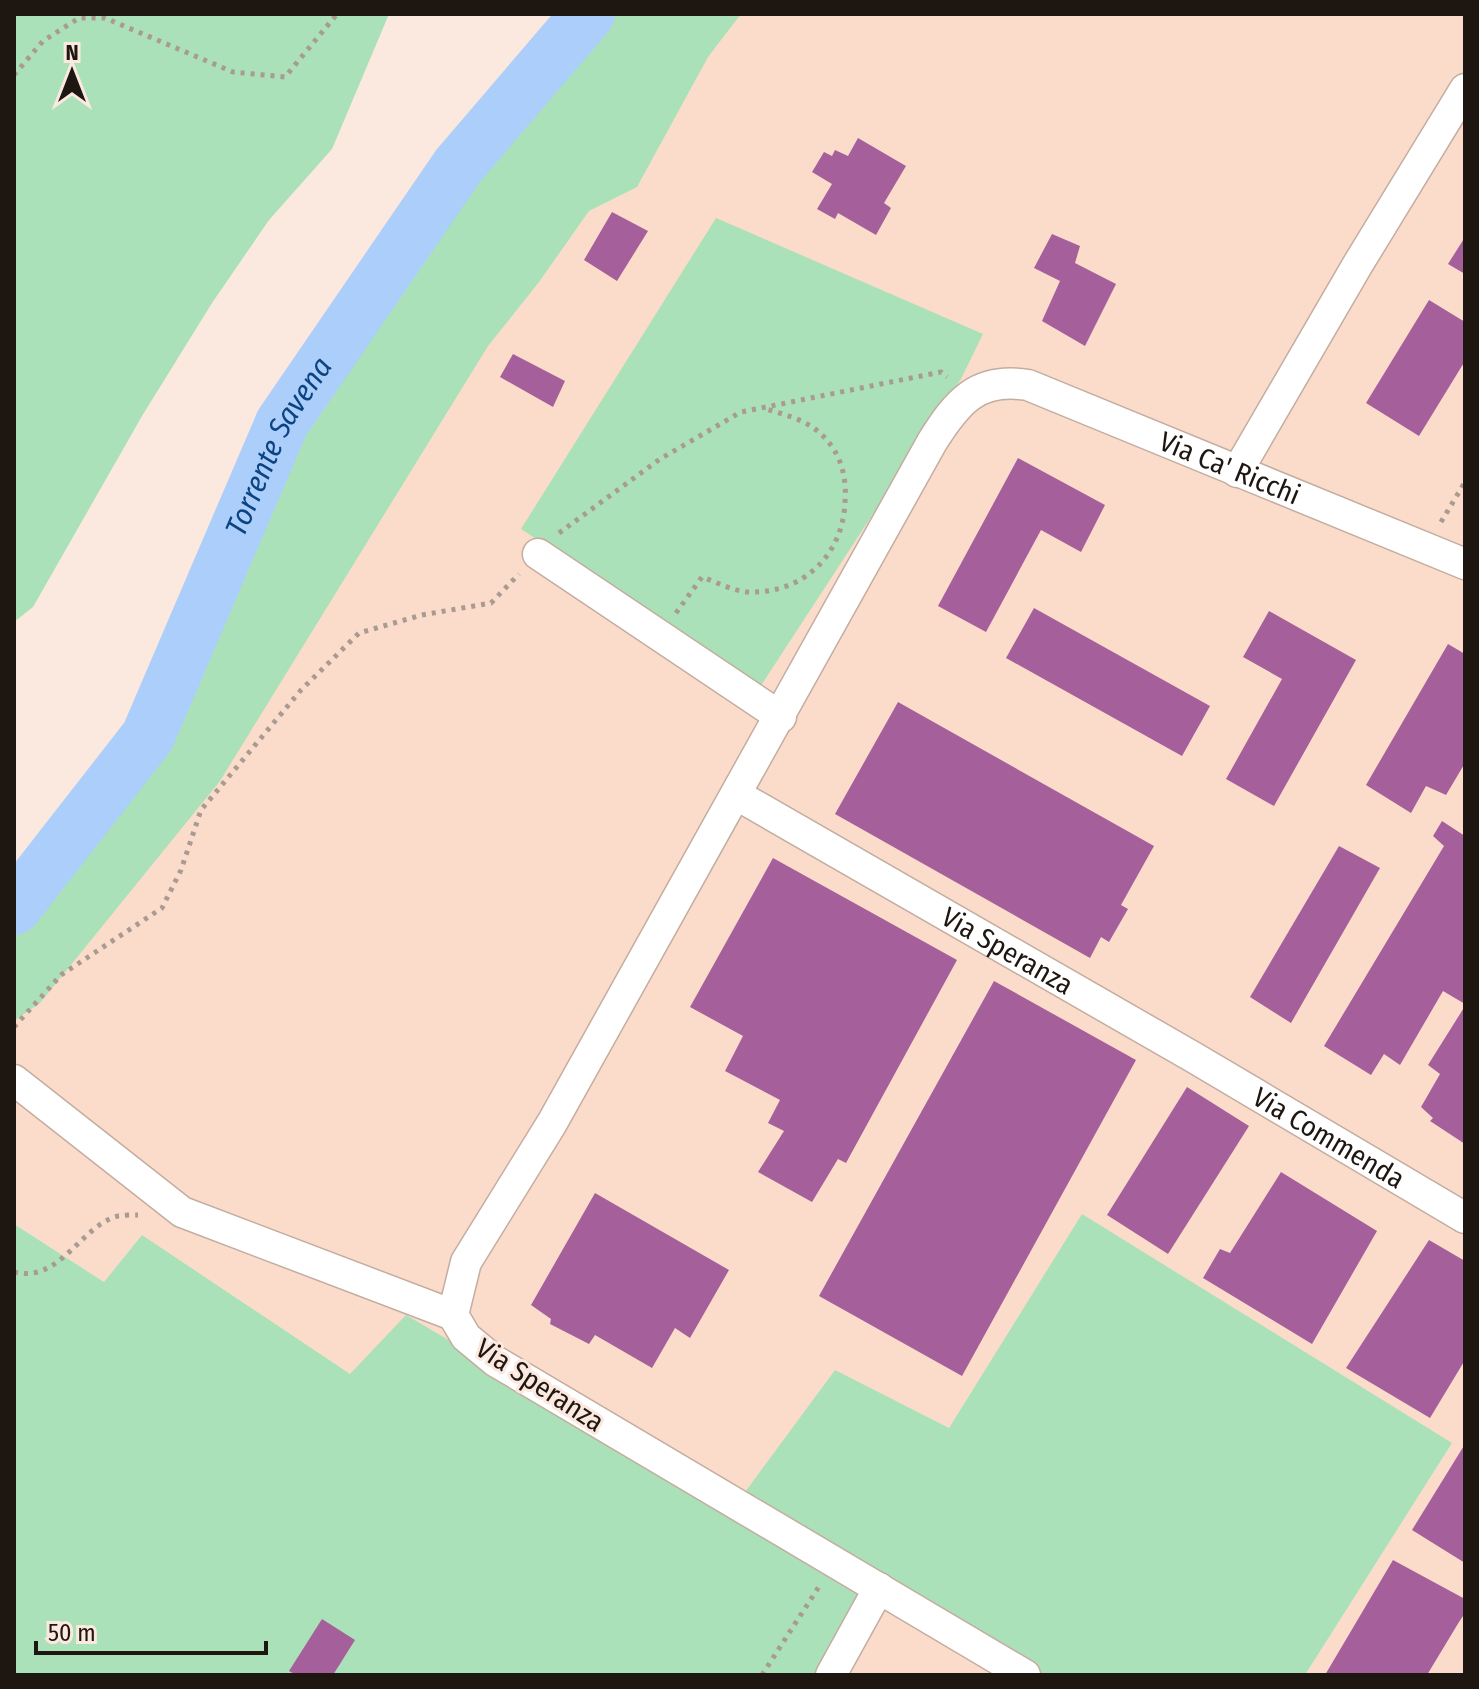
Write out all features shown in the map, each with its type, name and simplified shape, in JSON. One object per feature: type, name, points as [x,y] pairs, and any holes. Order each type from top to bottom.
[{"type":"street","points":[[1237,472],[1358,264],[1465,89]]},
{"type":"street","name":"Via Ca' Ricchi","points":[[994,385],[1015,383],[1038,388],[1465,564]]},
{"type":"street","name":"Via Speranza","points":[[994,385],[970,394],[950,414],[552,1123],[466,1262],[453,1315],[466,1337],[495,1361],[1025,1675]]},
{"type":"street","points":[[538,554],[781,717]]},
{"type":"street","name":"Via Speranza","points":[[737,795],[1193,1057]]},
{"type":"street","name":"Via Commenda","points":[[1193,1057],[1465,1218]]},
{"type":"street","points":[[14,1080],[182,1212],[453,1315]]},
{"type":"street","points":[[833,1674],[879,1588]]},
{"type":"path","points":[[14,75],[43,41],[79,18],[105,18],[233,72],[285,77],[337,14]]},
{"type":"path","points":[[660,637],[702,577],[745,592],[770,591],[801,579],[822,563],[837,544],[844,520],[846,493],[843,469],[834,449],[821,434],[804,422],[762,408]]},
{"type":"path","points":[[1426,548],[1465,482]]},
{"type":"path","points":[[14,1027],[61,975],[162,908],[181,870],[201,810]]},
{"type":"path","points":[[14,1272],[22,1274],[57,1265],[85,1237],[116,1216],[182,1212]]},
{"type":"path","points":[[762,1675],[834,1562]]},
{"type":"shaded area","points":[[691,14],[1465,14],[1465,1675],[1305,1675],[1451,1444],[1082,1215],[949,1428],[734,1507],[350,1375],[142,1235],[104,1282],[14,1224],[14,987]]},
{"type":"shaded area","points":[[889,1603],[1017,1675],[843,1675]]},
{"type":"green space","points":[[14,14],[389,14],[332,149],[269,220],[212,303],[142,416],[33,607],[14,622]]},
{"type":"green space","points":[[588,14],[741,14],[708,57],[637,187],[589,211],[539,282],[488,346],[220,781],[40,1003],[14,1021],[14,908],[148,736],[282,423],[458,166]]},
{"type":"green space","points":[[716,218],[983,334],[961,379],[760,687],[521,529]]},
{"type":"green space","points":[[1082,1214],[1452,1443],[1305,1675],[1017,1675],[889,1603],[843,1675],[14,1675],[14,1224],[104,1282],[142,1235],[350,1374],[406,1315],[734,1507],[835,1370],[949,1428]]},
{"type":"building","points":[[858,138],[906,166],[884,203],[891,208],[876,235],[838,213],[835,219],[817,209],[832,184],[812,172],[824,152],[832,156],[835,150],[848,156]]},
{"type":"building","points":[[612,212],[648,231],[617,281],[584,260]]},
{"type":"building","points":[[1052,234],[1080,246],[1075,263],[1116,284],[1085,346],[1042,321],[1060,281],[1034,268]]},
{"type":"building","points":[[1465,237],[1465,274],[1448,264]]},
{"type":"building","points":[[1429,300],[1465,322],[1465,361],[1419,436],[1366,403]]},
{"type":"building","points":[[513,354],[565,381],[553,407],[500,377]]},
{"type":"building","points":[[1018,458],[1105,505],[1081,552],[1041,530],[986,632],[938,606]]},
{"type":"building","points":[[1034,608],[1210,706],[1182,756],[1006,658]]},
{"type":"building","points":[[1269,611],[1356,660],[1274,806],[1226,779],[1282,679],[1243,657]]},
{"type":"building","points":[[1448,644],[1465,654],[1465,763],[1446,795],[1426,786],[1411,813],[1366,785]]},
{"type":"building","points":[[898,702],[1154,846],[1121,905],[1128,909],[1109,942],[1101,937],[1090,958],[835,814]]},
{"type":"building","points":[[1442,821],[1465,836],[1465,1004],[1443,991],[1400,1065],[1384,1054],[1371,1075],[1324,1046],[1444,846],[1433,836]]},
{"type":"building","points":[[1339,846],[1380,868],[1291,1023],[1250,997]]},
{"type":"building","points":[[773,858],[957,960],[846,1163],[838,1159],[812,1202],[758,1172],[784,1131],[768,1123],[780,1100],[725,1071],[743,1036],[690,1007]]},
{"type":"building","points":[[994,981],[1136,1060],[962,1376],[819,1296]]},
{"type":"building","points":[[1465,1006],[1465,1144],[1430,1121],[1433,1118],[1421,1107],[1440,1074],[1428,1065]]},
{"type":"building","points":[[1187,1087],[1249,1126],[1168,1254],[1107,1215]]},
{"type":"building","points":[[1281,1172],[1377,1231],[1312,1344],[1203,1278],[1220,1249],[1230,1253]]},
{"type":"building","points":[[595,1193],[729,1270],[690,1338],[675,1328],[652,1368],[595,1335],[589,1344],[550,1324],[551,1319],[531,1305]]},
{"type":"building","points":[[1429,1240],[1465,1261],[1465,1360],[1430,1418],[1346,1368]]},
{"type":"building","points":[[1465,1444],[1465,1563],[1412,1530]]},
{"type":"building","points":[[1393,1560],[1465,1599],[1465,1613],[1427,1675],[1325,1675]]},
{"type":"building","points":[[322,1619],[355,1640],[333,1675],[296,1675],[289,1671]]},
{"type":"waterway","name":"Torrente Savena","points":[[14,908],[148,736],[282,423],[458,166],[588,14]]}]
